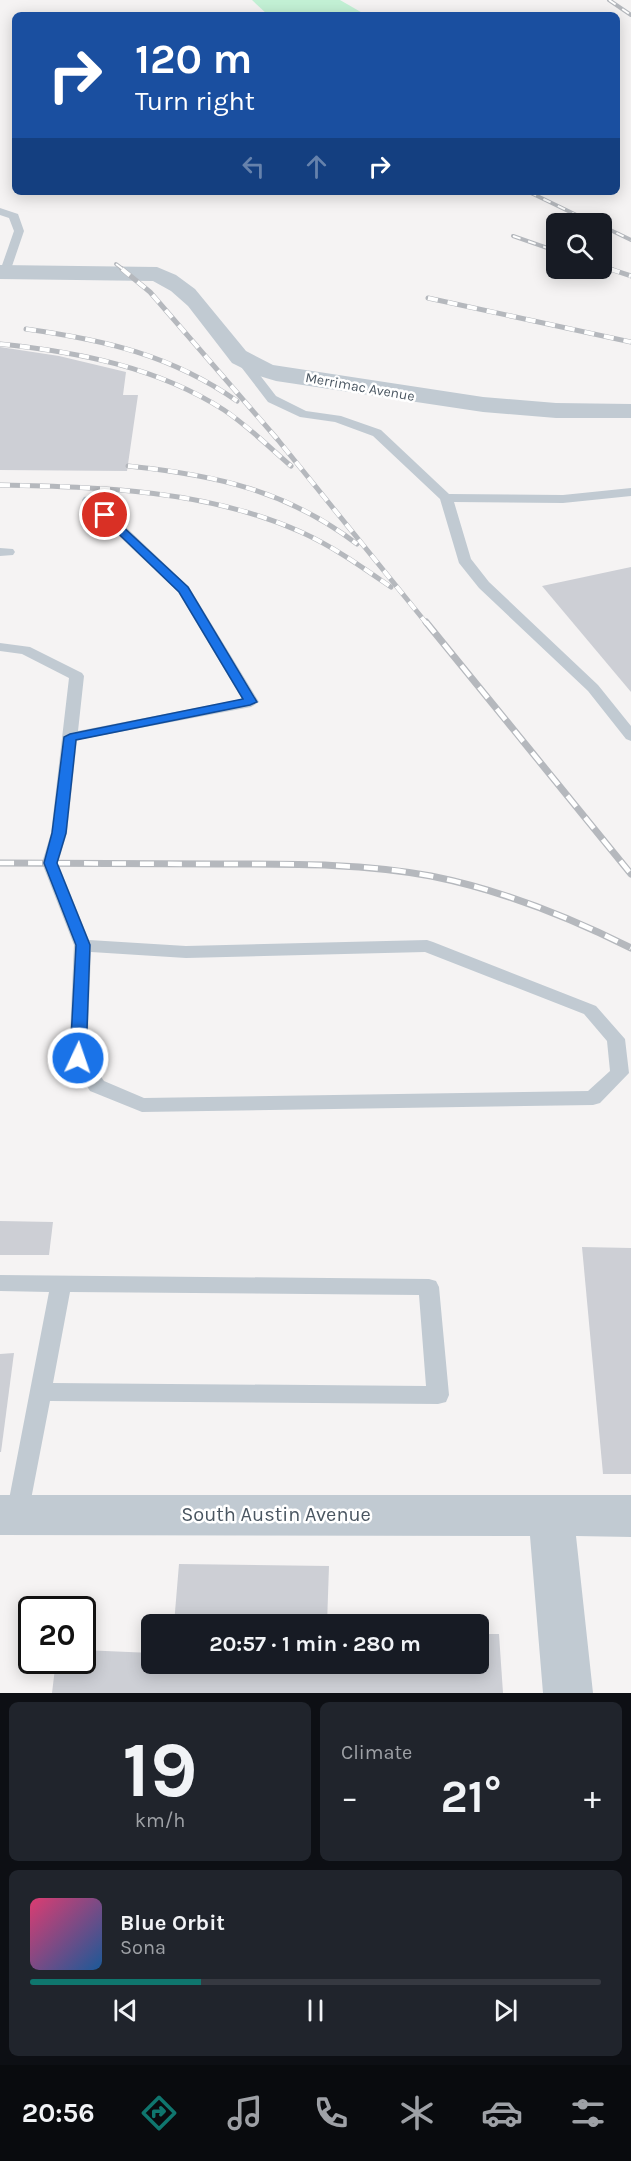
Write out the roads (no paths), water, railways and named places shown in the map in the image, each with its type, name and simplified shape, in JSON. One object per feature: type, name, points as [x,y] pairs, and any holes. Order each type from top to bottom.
[{"type":"street","name":"Merrimac Avenue","points":[[2,272],[157,274],[175,282],[190,294],[241,359],[269,371],[431,399],[575,412],[631,411]]},
{"type":"street","name":"South Austin Avenue","points":[[9,1515],[631,1516]]},
{"type":"street","points":[[551,1516],[568,1693]]},
{"type":"lane","points":[[0,211],[14,216],[19,231],[2,272]]},
{"type":"lane","points":[[241,359],[272,399],[303,414],[338,419],[376,433],[446,498],[464,560],[484,585],[593,688],[631,736]]},
{"type":"lane","points":[[446,498],[563,500],[631,492]]},
{"type":"lane","points":[[70,737],[250,702],[184,590],[89,500]]},
{"type":"lane","points":[[0,647],[25,650],[77,676],[59,833],[50,863],[83,945],[78,1058],[97,1086],[142,1105],[593,1098],[620,1073],[616,1040],[590,1010],[427,946],[186,952],[83,945]]},
{"type":"lane","points":[[0,1283],[429,1287],[438,1395],[40,1392]]},
{"type":"lane","points":[[9,1515],[40,1392],[61,1284]]},
{"type":"railway","points":[[609,0],[631,15]]},
{"type":"railway","points":[[535,195],[572,213]]},
{"type":"railway","points":[[612,231],[631,240]]},
{"type":"railway","points":[[513,236],[546,248]]},
{"type":"railway","points":[[116,264],[124,270]]},
{"type":"railway","points":[[122,269],[150,292],[278,440],[427,624]]},
{"type":"railway","points":[[612,270],[631,276]]},
{"type":"railway","points":[[428,298],[631,342]]},
{"type":"railway","points":[[26,329],[83,338],[136,352],[187,372],[237,401]]},
{"type":"railway","points":[[0,344],[87,357],[144,372],[172,383],[224,410],[291,466]]},
{"type":"railway","points":[[128,466],[190,474],[249,488],[304,510],[357,544]]},
{"type":"railway","points":[[0,485],[77,487],[154,493],[229,507],[301,532],[348,558],[391,587]]},
{"type":"railway","points":[[426,622],[631,874]]},
{"type":"railway","points":[[0,863],[298,864],[352,866],[405,872],[457,882],[508,896],[583,925],[631,948]]}]
